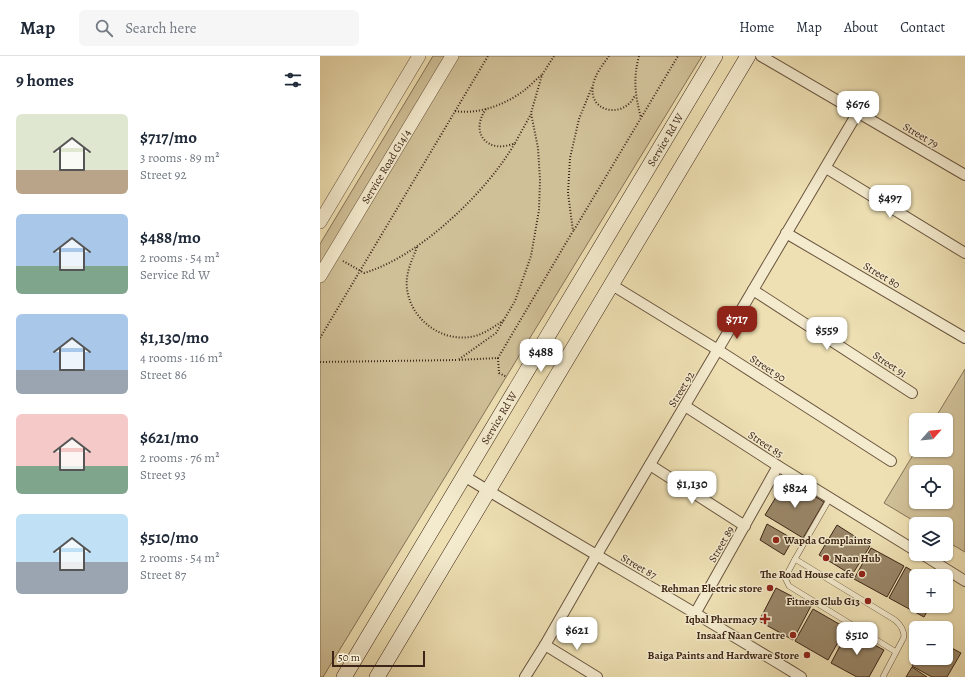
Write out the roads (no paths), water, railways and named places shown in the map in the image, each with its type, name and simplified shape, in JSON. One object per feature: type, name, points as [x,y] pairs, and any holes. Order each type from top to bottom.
[{"type":"main road","name":"Service Rd W","points":[[344,677],[716,56]]},
{"type":"main road","points":[[377,677],[748,56]]},
{"type":"street","points":[[320,222],[324,207],[419,56]]},
{"type":"street","name":"Street 79","points":[[761,56],[965,175]]},
{"type":"street","name":"Service Road G14/4","points":[[320,276],[448,58]]},
{"type":"street","name":"Street 92","points":[[525,677],[858,112]]},
{"type":"street","points":[[826,168],[965,253]]},
{"type":"street","name":"Street 80","points":[[786,233],[965,338]]},
{"type":"street","name":"Street 90","points":[[612,285],[718,350],[891,461]]},
{"type":"street","name":"Street 91","points":[[753,290],[912,392]]},
{"type":"street","name":"Street 85","points":[[685,406],[778,466],[909,547]]},
{"type":"street","points":[[650,465],[745,526]]},
{"type":"street","name":"Street 89","points":[[696,612],[778,466]]},
{"type":"street","name":"Street 87","points":[[464,476],[596,556],[696,612],[801,677]]},
{"type":"street","points":[[933,561],[965,581]]},
{"type":"street","points":[[545,644],[597,677]]},
{"type":"lane","points":[[830,498],[784,578],[789,586],[896,652]]},
{"type":"lane","points":[[795,559],[895,620],[901,626],[904,637],[883,677]]},
{"type":"place","name":"Wapda Complaints","points":[[776,540]]},
{"type":"place","name":"Naan Hub","points":[[826,558]]},
{"type":"place","name":"The Road House cafe","points":[[862,574]]},
{"type":"place","name":"Rehman Electric store","points":[[770,588]]},
{"type":"place","name":"Fitness Club G13","points":[[868,601]]},
{"type":"place","name":"Iqbal Pharmacy","points":[[765,619]]},
{"type":"place","name":"Insaaf Naan Centre","points":[[793,635]]},
{"type":"place","name":"Baiga Paints and Hardware Store","points":[[807,655]]}]
